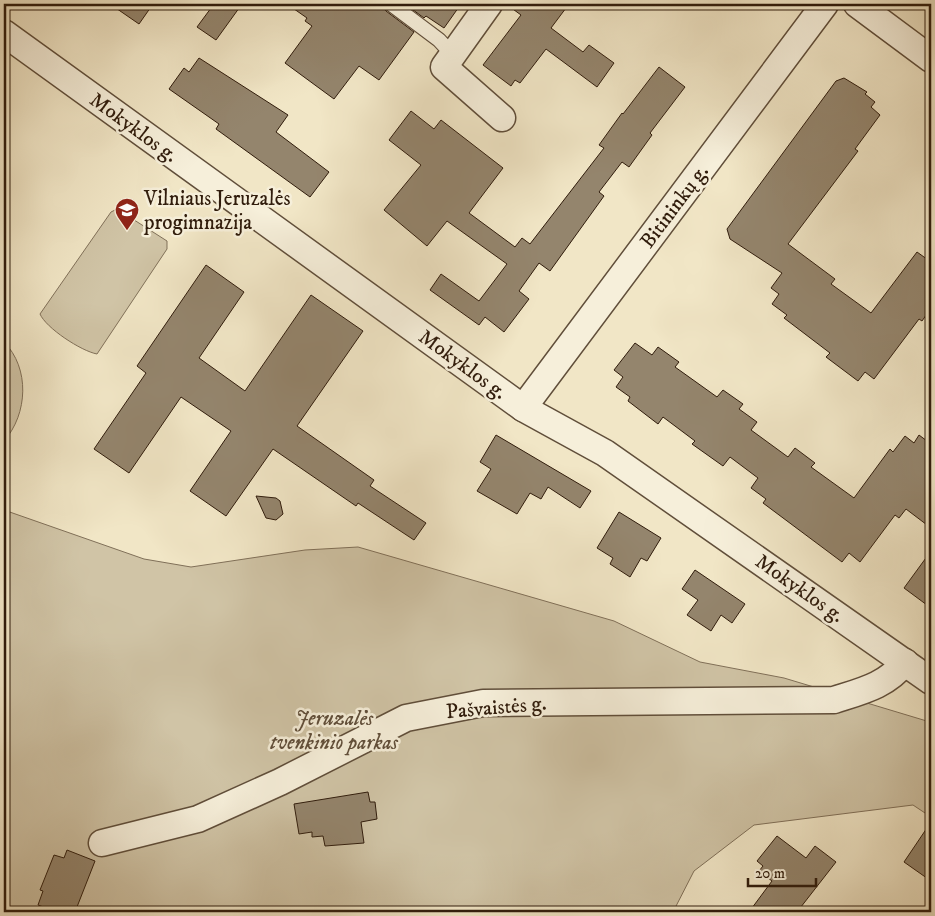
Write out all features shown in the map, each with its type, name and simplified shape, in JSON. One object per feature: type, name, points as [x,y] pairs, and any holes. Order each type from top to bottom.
[{"type":"street","points":[[490,4],[444,67],[502,118]]},
{"type":"street","name":"Bitininkų g.","points":[[523,408],[825,4]]},
{"type":"street","points":[[857,4],[931,59]]},
{"type":"street","name":"Mokyklos g.","points":[[4,33],[523,408],[604,453],[931,681]]},
{"type":"street","name":"Pašvaistės g.","points":[[102,843],[198,819],[280,782],[406,718],[483,703],[834,700],[870,688],[894,676],[905,662]]},
{"type":"lane","points":[[391,4],[439,40],[453,55]]},
{"type":"green space","points":[[117,209],[167,241],[167,249],[97,354],[82,348],[56,332],[40,314],[111,212]]},
{"type":"green space","points":[[4,342],[18,365],[23,391],[18,418],[4,441]]},
{"type":"green space","name":"Jeruzalės tvenkinio parkas","points":[[4,510],[144,559],[191,567],[305,550],[358,547],[614,621],[700,662],[784,678],[930,722],[931,817],[913,805],[754,825],[694,871],[673,912],[4,912]]},
{"type":"building","points":[[110,4],[153,4],[139,24]]},
{"type":"building","points":[[214,4],[242,4],[216,40],[197,27]]},
{"type":"building","points":[[287,4],[382,4],[386,11],[414,32],[379,80],[359,66],[334,99],[285,63],[312,26],[305,21],[307,18]]},
{"type":"building","points":[[405,4],[461,4],[444,28],[426,16],[424,18]]},
{"type":"building","points":[[506,4],[569,4],[551,28],[583,52],[589,45],[614,63],[597,87],[546,49],[520,83],[515,80],[511,86],[483,65],[521,15]]},
{"type":"building","points":[[199,58],[288,115],[276,132],[329,172],[310,197],[216,129],[219,124],[169,89],[184,68],[189,72]]},
{"type":"building","points":[[659,67],[685,87],[650,133],[652,135],[629,167],[622,162],[599,192],[604,196],[550,271],[539,263],[519,291],[529,299],[504,332],[485,317],[479,325],[430,290],[441,274],[479,301],[507,264],[447,221],[427,246],[384,210],[421,165],[389,140],[411,111],[434,129],[441,120],[503,168],[469,213],[515,247],[522,238],[530,244],[604,148],[599,145]]},
{"type":"building","points":[[844,78],[867,92],[865,94],[875,102],[871,107],[880,115],[855,149],[858,151],[788,244],[835,279],[831,284],[871,313],[917,252],[931,262],[931,308],[922,321],[919,319],[874,379],[865,372],[858,381],[826,357],[830,353],[784,318],[787,315],[772,304],[779,294],[771,288],[782,273],[730,239],[727,229],[836,81]]},
{"type":"building","points":[[206,265],[244,292],[199,358],[245,391],[311,295],[363,331],[297,426],[374,480],[370,486],[426,523],[414,540],[358,503],[356,506],[273,449],[226,516],[190,491],[231,431],[181,397],[129,473],[94,449],[146,373],[137,366]]},
{"type":"building","points":[[635,343],[652,355],[658,347],[679,362],[675,367],[717,397],[723,390],[743,404],[739,409],[757,422],[751,430],[788,457],[795,448],[815,463],[811,467],[854,498],[890,449],[893,452],[905,436],[914,443],[919,435],[931,444],[931,528],[906,509],[899,518],[895,515],[860,562],[849,553],[842,562],[763,503],[766,499],[751,488],[758,478],[730,457],[723,466],[692,444],[695,441],[663,417],[658,424],[628,401],[630,397],[616,387],[623,377],[614,370]]},
{"type":"building","points":[[496,435],[591,491],[580,508],[548,487],[541,499],[530,493],[517,514],[477,491],[491,469],[480,462]]},
{"type":"building","points":[[256,496],[276,498],[280,501],[283,514],[276,520],[266,518]]},
{"type":"building","points":[[619,512],[661,538],[647,561],[641,558],[630,577],[610,564],[613,558],[597,548]]},
{"type":"building","points":[[931,551],[931,608],[904,588]]},
{"type":"building","points":[[695,570],[745,604],[732,623],[721,615],[711,631],[687,615],[698,600],[682,589]]},
{"type":"building","points":[[368,792],[370,802],[375,802],[377,819],[361,822],[364,843],[325,846],[323,836],[312,837],[312,832],[299,834],[294,804]]},
{"type":"building","points":[[931,822],[931,881],[904,862]]},
{"type":"building","points":[[777,836],[806,858],[815,846],[836,862],[797,912],[749,912],[772,881],[759,871],[763,866],[757,861]]},
{"type":"building","points":[[67,850],[95,861],[75,912],[57,912],[38,905],[43,891],[40,890],[54,855],[64,858]]},
{"type":"place","name":"Vilniaus Jeruzalės progimnazija","points":[[127,231]]}]
